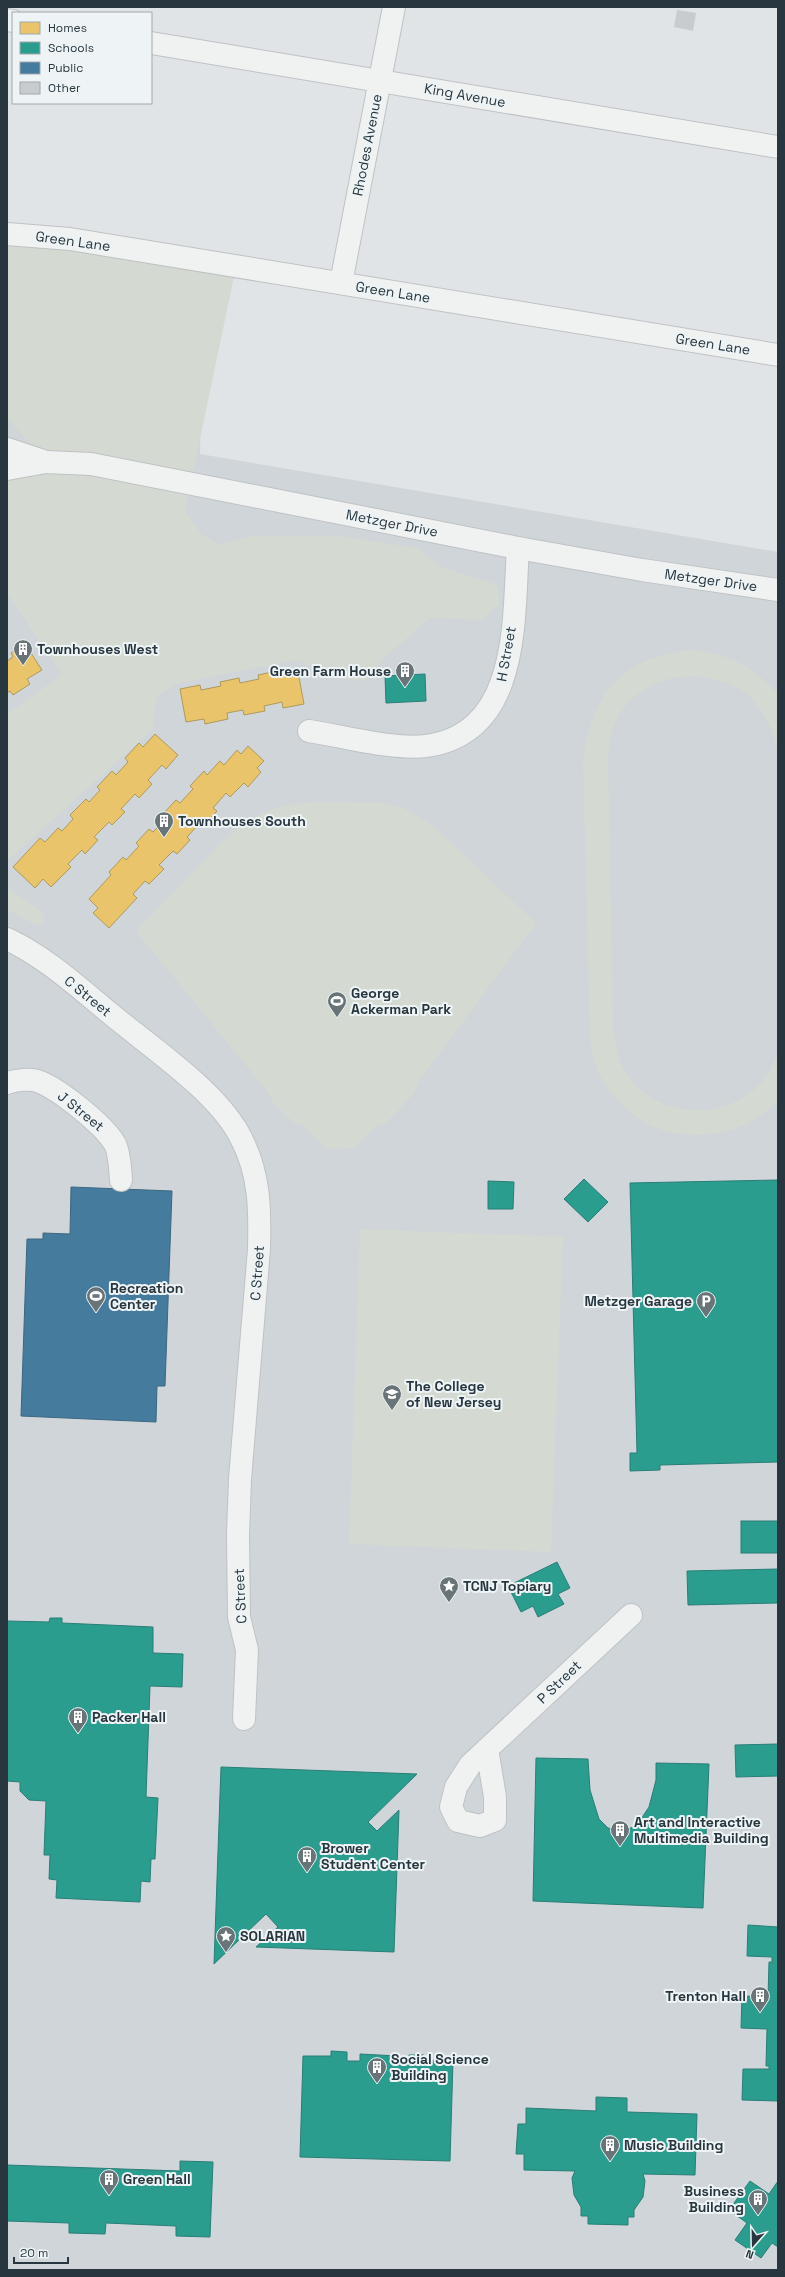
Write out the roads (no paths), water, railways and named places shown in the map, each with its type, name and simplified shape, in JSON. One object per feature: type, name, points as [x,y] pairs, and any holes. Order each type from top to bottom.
[{"type":"street","name":"Rhodes Avenue","points":[[341,283],[394,7]]},
{"type":"street","name":"King Avenue","points":[[152,43],[778,147]]},
{"type":"street","name":"Green Lane","points":[[7,234],[70,239],[778,355]]},
{"type":"street","points":[[7,448],[46,462]]},
{"type":"street","name":"Metzger Drive","points":[[7,469],[46,462],[91,464],[518,548],[642,570],[778,590]]},
{"type":"street","name":"H Street","points":[[309,730],[382,743],[425,746],[445,742],[464,733],[480,720],[500,690],[509,656],[518,548]]},
{"type":"street","name":"C Street","points":[[7,939],[46,962],[182,1072],[228,1118],[242,1139],[253,1166],[260,1214],[259,1242],[240,1479],[238,1534],[239,1617],[247,1650],[244,1719]]},
{"type":"street","name":"J Street","points":[[7,1083],[15,1080],[39,1081],[54,1089],[103,1127],[115,1145],[121,1180]]},
{"type":"street","name":"P Street","points":[[487,1749],[631,1615]]},
{"type":"place","name":"Townhouses West","points":[[23,666]]},
{"type":"place","name":"Green Farm House","points":[[405,688]]},
{"type":"place","name":"Townhouses South","points":[[164,838]]},
{"type":"place","name":"George Ackerman Park","points":[[337,1018]]},
{"type":"place","name":"Recreation Center","points":[[96,1313]]},
{"type":"place","name":"Metzger Garage","points":[[706,1318]]},
{"type":"place","name":"The College of New Jersey","points":[[392,1411]]},
{"type":"place","name":"TCNJ Topiary","points":[[449,1603]]},
{"type":"place","name":"Packer Hall","points":[[78,1734]]},
{"type":"place","name":"Art and Interactive Multimedia Building","points":[[620,1847]]},
{"type":"place","name":"Brower Student Center","points":[[307,1873]]},
{"type":"place","name":"SOLARIAN","points":[[226,1953]]},
{"type":"place","name":"Trenton Hall","points":[[760,2013]]},
{"type":"place","name":"Social Science Building","points":[[377,2084]]},
{"type":"place","name":"Music Building","points":[[610,2162]]},
{"type":"place","name":"Green Hall","points":[[109,2196]]},
{"type":"place","name":"Business Building","points":[[758,2216]]}]
